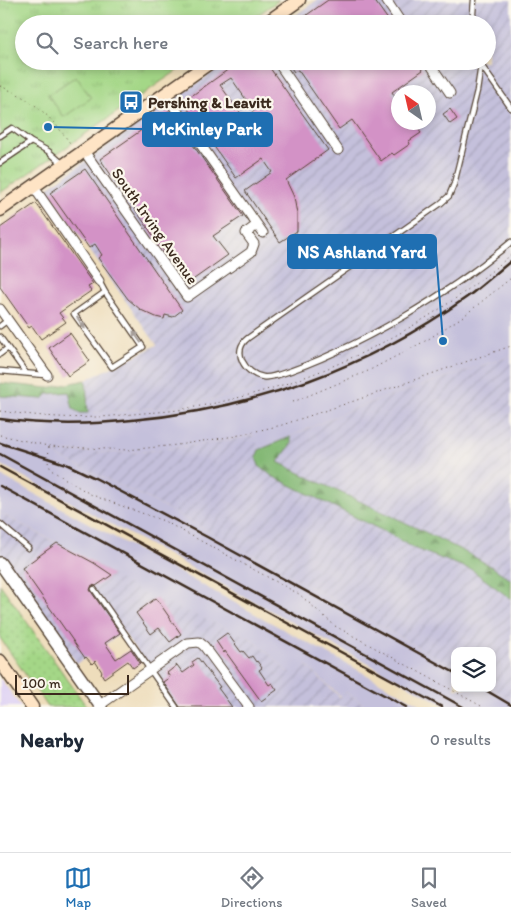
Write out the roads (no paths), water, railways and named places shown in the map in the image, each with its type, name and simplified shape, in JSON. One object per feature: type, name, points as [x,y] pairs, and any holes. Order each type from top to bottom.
[{"type":"main road","points":[[278,15],[299,0]]},
{"type":"main road","points":[[0,210],[199,70]]},
{"type":"main road","points":[[0,661],[32,707]]},
{"type":"street","points":[[386,0],[396,15]]},
{"type":"street","points":[[283,70],[338,150]]},
{"type":"street","points":[[434,70],[450,93]]},
{"type":"street","name":"South Irving Avenue","points":[[84,151],[187,298],[251,252],[254,244],[246,233],[260,229],[165,94]]},
{"type":"street","points":[[34,186],[99,281]]},
{"type":"street","points":[[0,308],[46,375]]},
{"type":"street","points":[[0,563],[100,706],[188,644],[199,642],[204,646],[249,707]]},
{"type":"lane","points":[[473,15],[474,0]]},
{"type":"lane","points":[[480,70],[458,172],[449,196],[248,338],[241,346],[240,354],[242,359],[254,373],[263,377],[270,377],[348,348],[387,327],[456,284],[511,242]]},
{"type":"lane","points":[[486,70],[511,108]]},
{"type":"lane","points":[[0,136],[12,128],[31,142],[48,151],[64,165]]},
{"type":"lane","points":[[0,164],[31,142]]},
{"type":"lane","points":[[99,281],[143,347],[112,367],[74,314],[105,292]]},
{"type":"lane","points":[[0,326],[8,320]]},
{"type":"lane","points":[[0,336],[26,373]]},
{"type":"lane","points":[[0,354],[8,348]]},
{"type":"lane","points":[[0,371],[46,375]]},
{"type":"lane","points":[[0,524],[28,548]]},
{"type":"lane","points":[[94,589],[176,707]]},
{"type":"railway","points":[[0,419],[50,423],[115,422],[177,414],[265,395],[308,381],[390,345],[467,297],[511,261]]},
{"type":"railway","points":[[0,443],[66,464],[95,478],[451,671]]},
{"type":"railway","points":[[0,454],[463,707]]},
{"type":"railway","points":[[0,467],[442,707]]},
{"type":"railway","points":[[0,486],[406,707]]},
{"type":"railway","points":[[489,692],[511,705]]},
{"type":"place","name":"Pershing & Leavitt","points":[[131,102]]},
{"type":"place","name":"McKinley Park","points":[[48,127]]},
{"type":"place","name":"NS Ashland Yard","points":[[443,341]]}]
